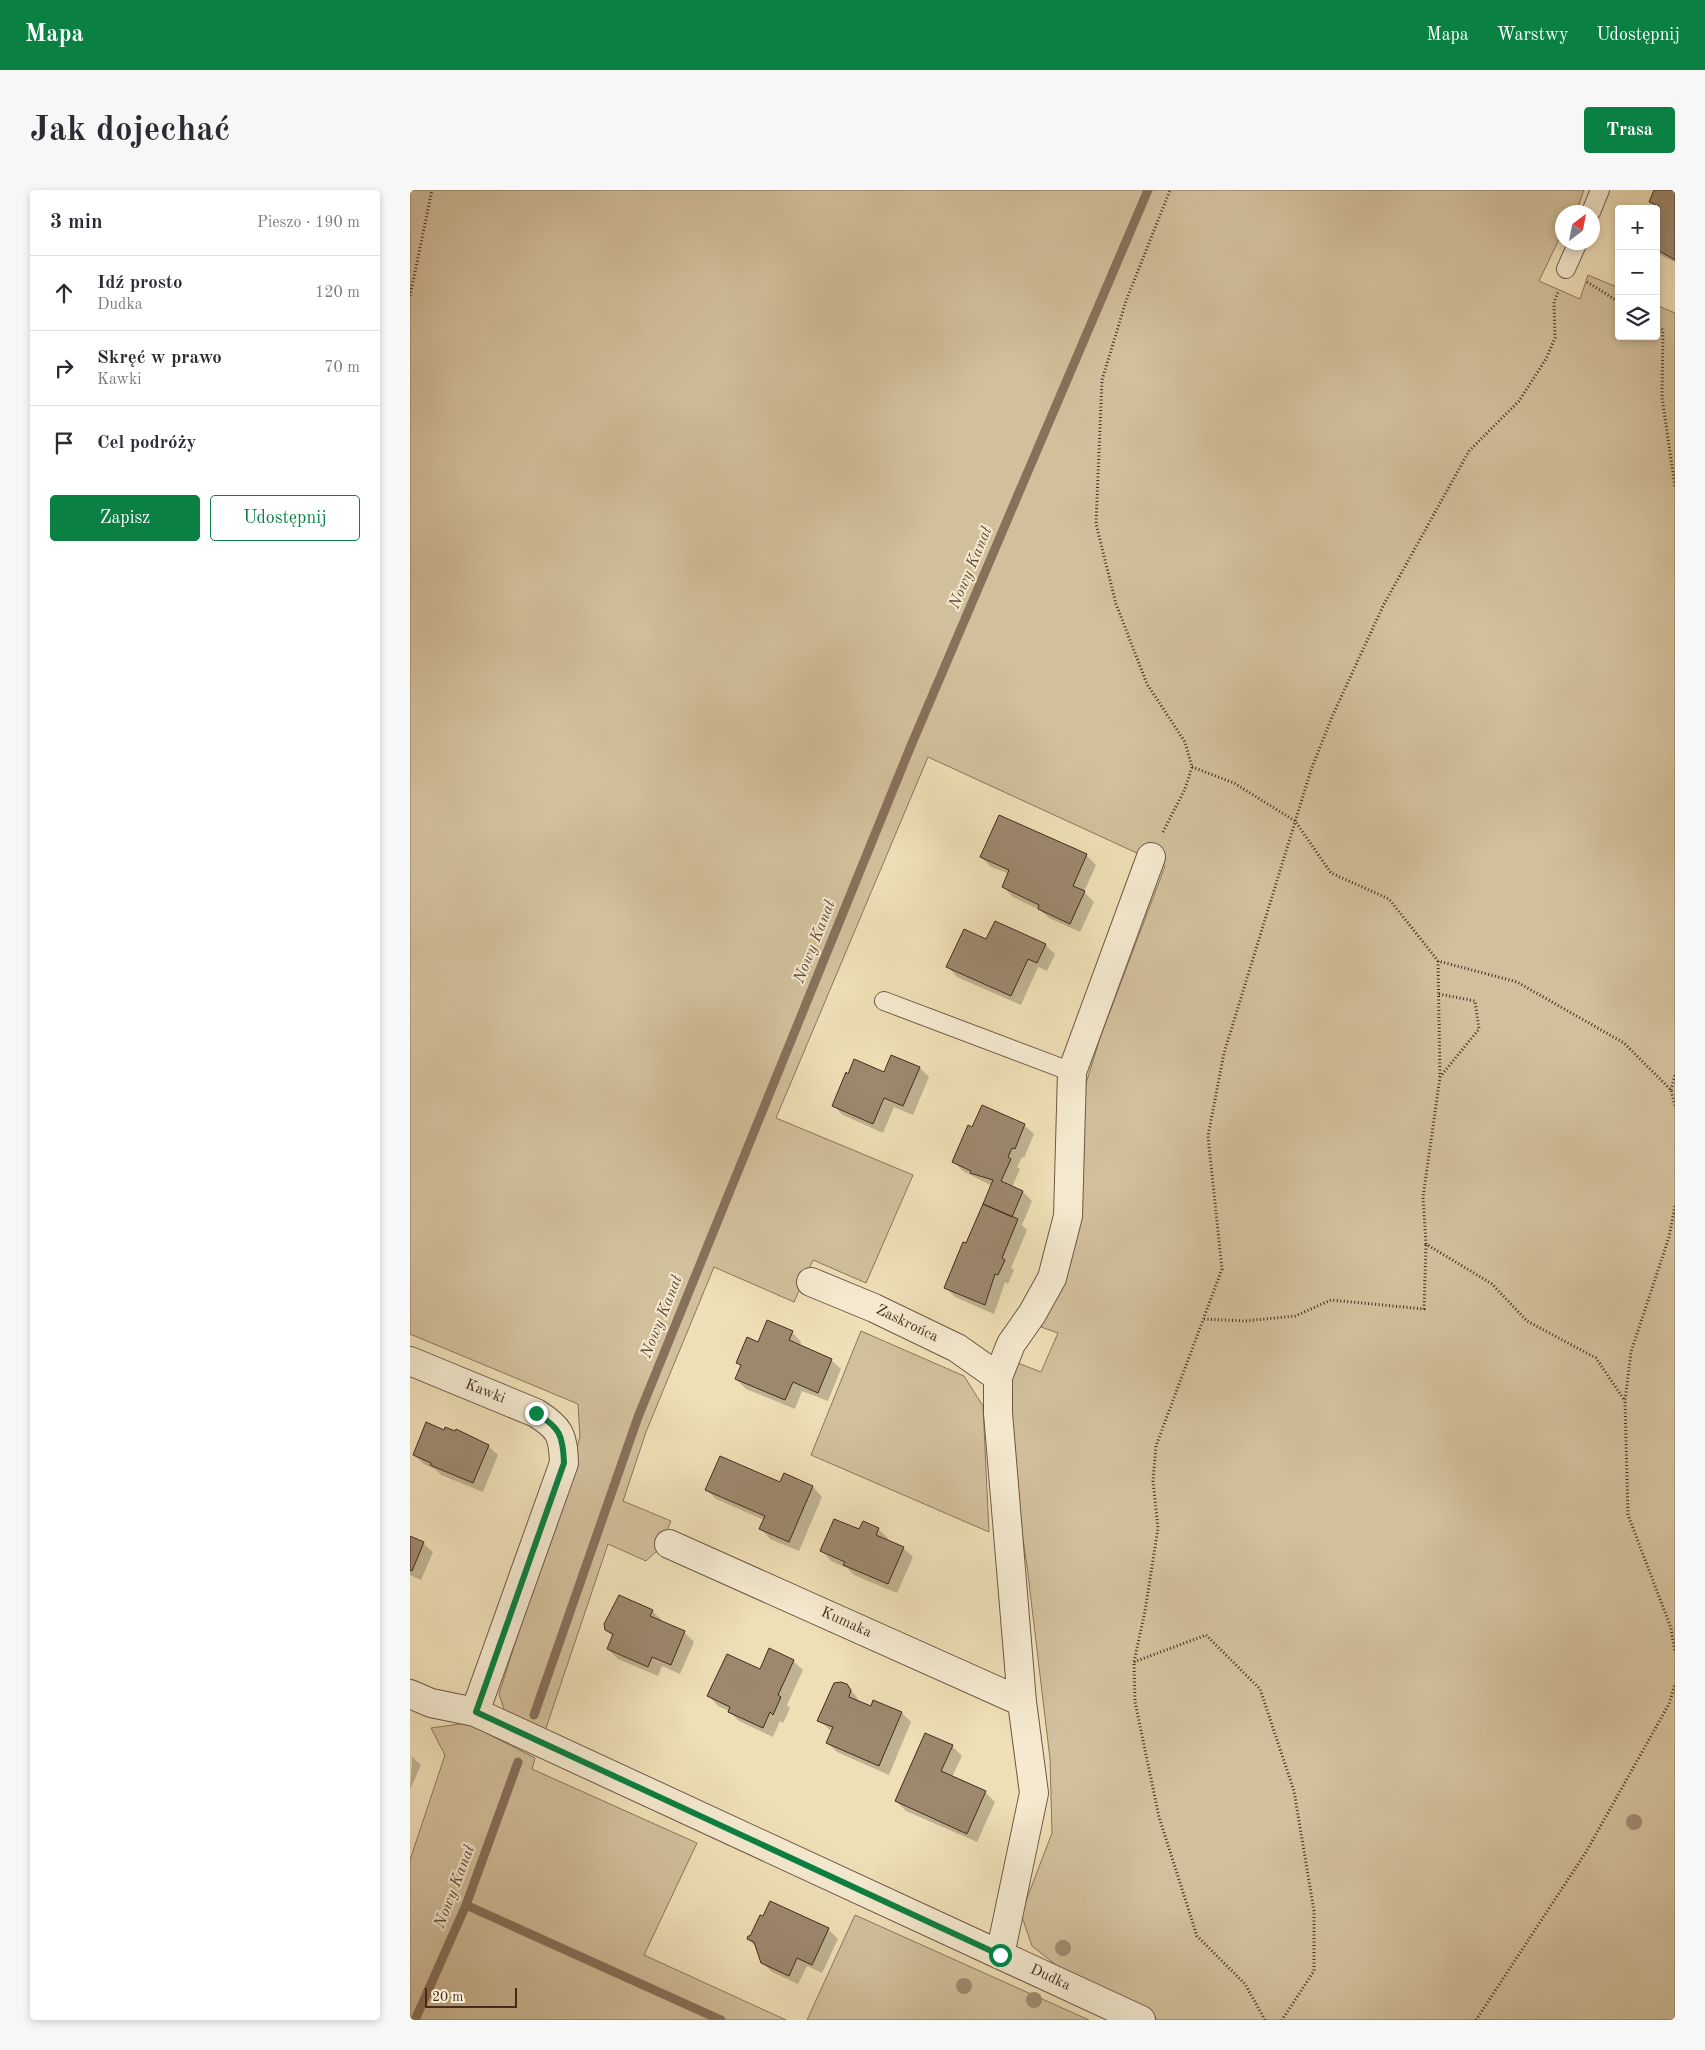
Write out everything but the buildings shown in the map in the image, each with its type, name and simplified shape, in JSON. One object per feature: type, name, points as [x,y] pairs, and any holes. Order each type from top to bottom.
[{"type":"street","points":[[1000,1955],[1034,1793],[1022,1702],[998,1413],[998,1377],[1011,1344],[1032,1314],[1052,1278],[1068,1216],[1072,1072],[1150,857]]},
{"type":"street","name":"Zaskrońca","points":[[811,1282],[874,1308],[957,1348],[998,1377]]},
{"type":"street","name":"Kawki","points":[[410,1362],[536,1413],[555,1424],[563,1444],[564,1463],[476,1712]]},
{"type":"street","name":"Kumaka","points":[[669,1544],[1022,1702]]},
{"type":"street","name":"Dudka","points":[[410,1694],[430,1703],[476,1712],[1141,2020]]},
{"type":"lane","points":[[1594,205],[1600,190]]},
{"type":"lane","points":[[1566,269],[1574,250]]},
{"type":"lane","points":[[884,1001],[1072,1072]]},
{"type":"path","points":[[410,296],[432,190]]},
{"type":"path","points":[[1150,857],[1185,789],[1192,767],[1185,742],[1147,684],[1116,604],[1096,524],[1102,380],[1126,301],[1170,190]]},
{"type":"path","points":[[1265,2020],[1245,1984],[1197,1936],[1159,1817],[1136,1702],[1134,1662],[1145,1611],[1158,1528],[1153,1482],[1156,1446],[1222,1269],[1208,1136],[1224,1053],[1311,770],[1324,736],[1382,606],[1469,451],[1519,401],[1546,359],[1555,338],[1554,302],[1566,269],[1615,300]]},
{"type":"path","points":[[1660,328],[1663,330],[1662,397],[1675,487]]},
{"type":"path","points":[[1192,767],[1234,783],[1295,821],[1330,873],[1389,900],[1438,961],[1517,982],[1624,1043],[1671,1090]]},
{"type":"path","points":[[1204,1319],[1245,1322],[1295,1316],[1331,1300],[1424,1309],[1426,1244],[1423,1197],[1440,1077],[1438,961]]},
{"type":"path","points":[[1439,994],[1475,1001],[1479,1029],[1440,1077]]},
{"type":"path","points":[[1675,1075],[1671,1090],[1675,1106]]},
{"type":"path","points":[[1675,1206],[1669,1238],[1631,1352],[1626,1402],[1628,1515],[1671,1628],[1675,1653]]},
{"type":"path","points":[[1426,1244],[1492,1284],[1527,1321],[1596,1358],[1626,1402]]},
{"type":"path","points":[[1134,1662],[1206,1635],[1260,1689],[1294,1791],[1314,1911],[1314,1971],[1282,2020]]},
{"type":"path","points":[[1476,2020],[1586,1852],[1669,1704],[1675,1684]]},
{"type":"shaded area","points":[[410,190],[1584,190],[1579,205],[1555,205],[1555,248],[1539,281],[1580,299],[1588,275],[1615,286],[1615,340],[1660,340],[1660,307],[1675,313],[1675,2020],[1159,2020],[1085,1988],[1032,1946],[1021,1914],[1052,1833],[1050,1759],[1027,1566],[1008,1439],[1008,1393],[1018,1363],[1041,1372],[1058,1333],[1041,1327],[1076,1243],[1083,1093],[1100,1038],[1165,866],[928,757],[776,1118],[913,1175],[866,1283],[813,1260],[794,1302],[714,1267],[646,1432],[623,1501],[671,1521],[659,1549],[646,1561],[608,1544],[543,1737],[505,1712],[499,1694],[580,1437],[578,1404],[410,1334]]},
{"type":"shaded area","points":[[861,1331],[964,1376],[983,1406],[989,1532],[811,1455]]},
{"type":"shaded area","points":[[467,1723],[535,1758],[532,1769],[697,1843],[644,1955],[786,2020],[410,2020],[410,1860],[445,1755],[431,1728]]},
{"type":"shaded area","points":[[855,1915],[1089,2020],[807,2020]]},
{"type":"waterway","name":"Nowy Kanał","points":[[534,1715],[638,1417],[910,748],[1148,190]]},
{"type":"waterway","name":"Nowy Kanał","points":[[415,2020],[466,1905],[518,1762]]},
{"type":"waterway","points":[[466,1905],[721,2020]]},
{"type":"route","points":[[536,1413],[555,1424],[563,1444],[564,1463],[476,1712],[1000,1955]]}]
